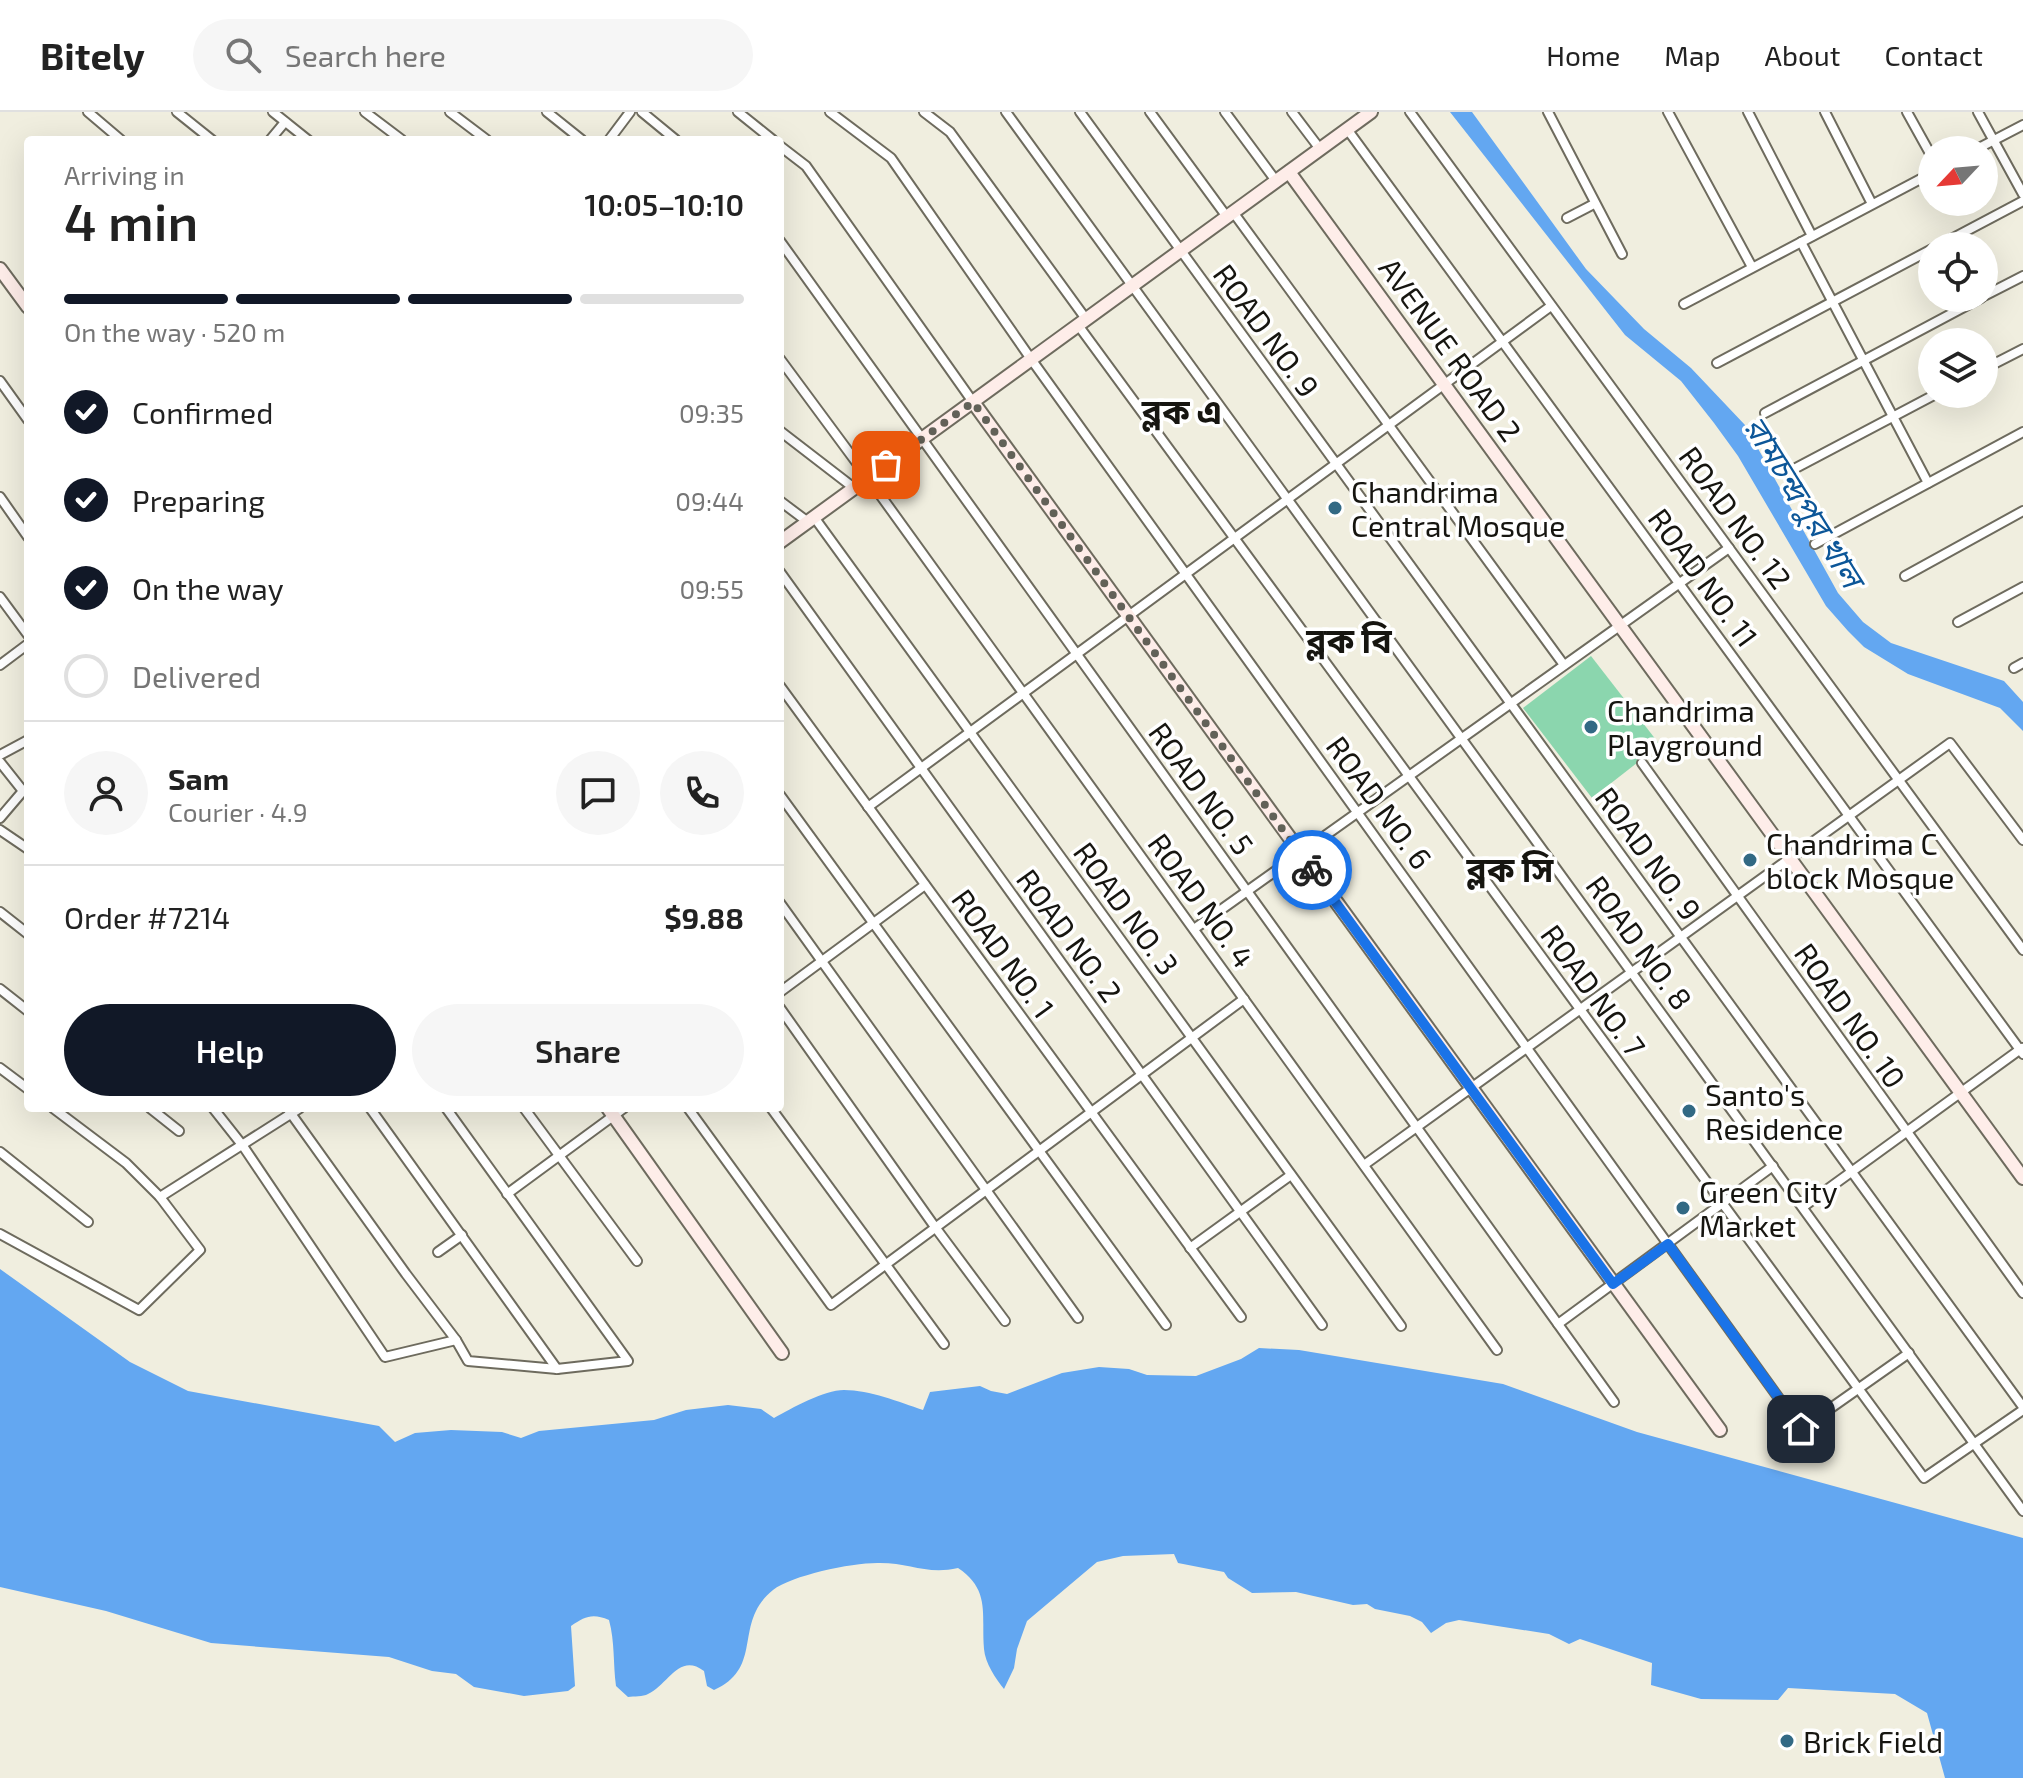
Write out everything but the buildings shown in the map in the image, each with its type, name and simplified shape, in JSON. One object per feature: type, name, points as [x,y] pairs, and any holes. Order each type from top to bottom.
[{"type":"street","points":[[88,112],[116,136]]},
{"type":"street","points":[[177,112],[207,136]]},
{"type":"street","points":[[273,112],[303,136]]},
{"type":"street","points":[[365,112],[397,136]]},
{"type":"street","points":[[450,112],[482,136]]},
{"type":"street","points":[[547,112],[577,136]]},
{"type":"street","points":[[612,136],[630,112]]},
{"type":"street","points":[[642,112],[671,136]]},
{"type":"street","points":[[738,112],[768,136]]},
{"type":"street","name":"ROAD NO. 6","points":[[830,112],[891,158],[1031,359],[1801,1429],[1856,1389]]},
{"type":"street","name":"ROAD NO. 7","points":[[924,112],[950,132],[1234,539],[1924,1478],[1976,1444]]},
{"type":"street","name":"ROAD NO. 8","points":[[1006,112],[2023,1511]]},
{"type":"street","name":"ROAD NO. 9","points":[[1080,112],[2023,1408]]},
{"type":"street","points":[[1150,112],[1389,425],[1564,665]]},
{"type":"street","points":[[1225,112],[1276,181]]},
{"type":"street","points":[[1292,112],[1320,149]]},
{"type":"street","name":"ROAD NO. 12","points":[[1410,112],[2023,950]]},
{"type":"street","points":[[1548,112],[1622,254]]},
{"type":"street","points":[[1668,112],[1752,267]]},
{"type":"street","points":[[1748,112],[1812,236]]},
{"type":"street","points":[[1825,112],[1872,204]]},
{"type":"street","points":[[1907,112],[1920,136]]},
{"type":"street","points":[[1978,112],[1990,136]]},
{"type":"street","points":[[784,539],[1368,113]]},
{"type":"street","points":[[273,136],[285,122]]},
{"type":"street","points":[[1998,138],[2023,125]]},
{"type":"street","name":"ROAD NO. 11","points":[[1347,129],[2022,1050]]},
{"type":"street","points":[[784,149],[806,166],[973,402],[1720,1430]]},
{"type":"street","points":[[1998,150],[2023,194]]},
{"type":"street","name":"AVENUE ROAD 2","points":[[1289,172],[2023,1178]]},
{"type":"street","points":[[1684,304],[1918,180]]},
{"type":"street","points":[[1964,232],[2023,201]]},
{"type":"street","points":[[1567,218],[1594,204]]},
{"type":"street","points":[[1801,242],[1928,483]]},
{"type":"street","name":"ROAD NO. 5","points":[[784,247],[1614,1402]]},
{"type":"street","points":[[1717,363],[1918,256]]},
{"type":"street","points":[[0,269],[24,302]]},
{"type":"street","points":[[1998,289],[2023,276]]},
{"type":"street","points":[[868,807],[1551,306]]},
{"type":"street","points":[[1765,413],[1954,312]]},
{"type":"street","points":[[1998,362],[2023,349]]},
{"type":"street","name":"ROAD NO. 4","points":[[784,364],[1497,1350]]},
{"type":"street","points":[[0,381],[24,414]]},
{"type":"street","points":[[1792,470],[1918,404]]},
{"type":"street","points":[[1815,544],[2023,432]]},
{"type":"street","points":[[784,434],[854,488]]},
{"type":"street","points":[[0,497],[24,531]]},
{"type":"street","name":"ROAD NO. 3","points":[[784,503],[811,519],[970,732],[1401,1326]]},
{"type":"street","points":[[1905,576],[2023,511]]},
{"type":"street","points":[[1194,929],[1729,548]]},
{"type":"street","name":"ROAD NO. 2","points":[[784,578],[1322,1325]]},
{"type":"street","points":[[1958,622],[2023,587]]},
{"type":"street","points":[[0,597],[24,630]]},
{"type":"street","points":[[0,665],[24,647]]},
{"type":"street","points":[[2014,668],[2023,663]]},
{"type":"street","name":"ROAD NO. 1","points":[[784,692],[1241,1317]]},
{"type":"street","points":[[0,755],[24,742]]},
{"type":"street","points":[[1364,1165],[1950,743],[2023,840]]},
{"type":"street","points":[[0,762],[24,790]]},
{"type":"street","name":"ROAD NO. 10","points":[[1642,763],[2023,1293]]},
{"type":"street","points":[[0,818],[24,792]]},
{"type":"street","points":[[784,801],[1166,1325]]},
{"type":"street","points":[[0,830],[24,846]]},
{"type":"street","points":[[784,989],[925,885]]},
{"type":"street","points":[[784,909],[1078,1318]]},
{"type":"street","points":[[0,912],[24,931]]},
{"type":"street","points":[[0,989],[24,1008]]},
{"type":"street","points":[[691,1112],[831,1305],[1244,999]]},
{"type":"street","points":[[784,1014],[1005,1321]]},
{"type":"street","points":[[1803,1207],[2022,1050]]},
{"type":"street","points":[[0,1068],[24,1086]]},
{"type":"street","points":[[0,1234],[139,1310],[200,1250],[160,1197],[126,1163],[58,1112]]},
{"type":"street","points":[[155,1112],[179,1131]]},
{"type":"street","points":[[216,1112],[243,1146],[385,1357],[456,1340]]},
{"type":"street","points":[[160,1197],[243,1146],[290,1112]]},
{"type":"street","points":[[294,1112],[468,1361],[557,1369],[628,1361],[449,1112]]},
{"type":"street","points":[[373,1112],[557,1369]]},
{"type":"street","points":[[527,1112],[637,1261]]},
{"type":"street","points":[[507,1194],[613,1112]]},
{"type":"street","points":[[616,1112],[782,1353]]},
{"type":"street","points":[[774,1112],[944,1344]]},
{"type":"street","points":[[0,1152],[88,1222]]},
{"type":"street","points":[[1558,1324],[1773,1166]]},
{"type":"street","points":[[1190,1248],[1291,1175]]},
{"type":"street","points":[[438,1252],[462,1235]]},
{"type":"street","points":[[1856,1389],[1909,1353]]},
{"type":"street","points":[[1976,1444],[2023,1408]]},
{"type":"green space","name":"Chandrima Playground","points":[[1591,656],[1660,745],[1592,798],[1523,708]]},
{"type":"water","points":[[1450,112],[1472,112],[1586,269],[1644,329],[1691,368],[1745,425],[1838,593],[1863,622],[1891,643],[2004,681],[2023,702],[2023,731],[2000,708],[1908,674],[1864,647],[1848,631],[1826,606],[1738,456],[1714,423],[1681,381],[1625,335]]},
{"type":"water","points":[[0,1269],[130,1362],[188,1391],[379,1426],[395,1442],[415,1433],[451,1430],[502,1432],[521,1438],[539,1431],[654,1420],[686,1410],[728,1405],[761,1409],[774,1418],[818,1396],[844,1390],[874,1394],[923,1410],[930,1392],[980,1386],[1007,1394],[1062,1373],[1099,1367],[1129,1369],[1147,1375],[1196,1376],[1241,1359],[1259,1348],[1299,1350],[1503,1384],[1637,1432],[2023,1538],[2023,1778],[1945,1778],[1927,1713],[1895,1694],[1788,1688],[1778,1700],[1701,1699],[1651,1685],[1652,1663],[1580,1639],[1569,1644],[1549,1634],[1459,1620],[1446,1623],[1431,1633],[1422,1622],[1410,1616],[1375,1609],[1367,1604],[1353,1605],[1296,1592],[1252,1593],[1224,1572],[1178,1563],[1174,1554],[1123,1556],[1097,1562],[1027,1621],[1014,1668],[1004,1689],[986,1660],[980,1594],[968,1576],[958,1568],[937,1570],[891,1564],[869,1563],[824,1570],[794,1579],[773,1590],[754,1616],[739,1669],[714,1690],[707,1686],[704,1671],[688,1665],[674,1672],[648,1694],[628,1697],[616,1686],[609,1620],[594,1616],[571,1626],[575,1686],[568,1691],[524,1696],[474,1687],[456,1674],[432,1671],[389,1657],[211,1643],[106,1611],[0,1587]]},
{"type":"way so far","points":[[886,465],[973,402],[1312,870]]},
{"type":"place","name":"Chandrima Central Mosque","points":[[1335,508]]},
{"type":"place","name":"Chandrima Playground","points":[[1591,727]]},
{"type":"place","name":"Chandrima C block Mosque","points":[[1750,860]]},
{"type":"place","name":"Santo's Residence","points":[[1689,1111]]},
{"type":"place","name":"Green City Market","points":[[1683,1208]]},
{"type":"place","name":"Brick Field","points":[[1787,1741]]},
{"type":"district","name":"ব্লক এ","points":[[1182,410]]},
{"type":"district","name":"ব্লক বি","points":[[1349,639]]},
{"type":"district","name":"ব্লক সি","points":[[1510,868]]},
{"type":"route","points":[[1312,870],[1613,1284],[1668,1244],[1801,1429]]},
{"type":"water label","name":"রামচন্দ্রপুর খাল","points":[[1805,501]]}]
